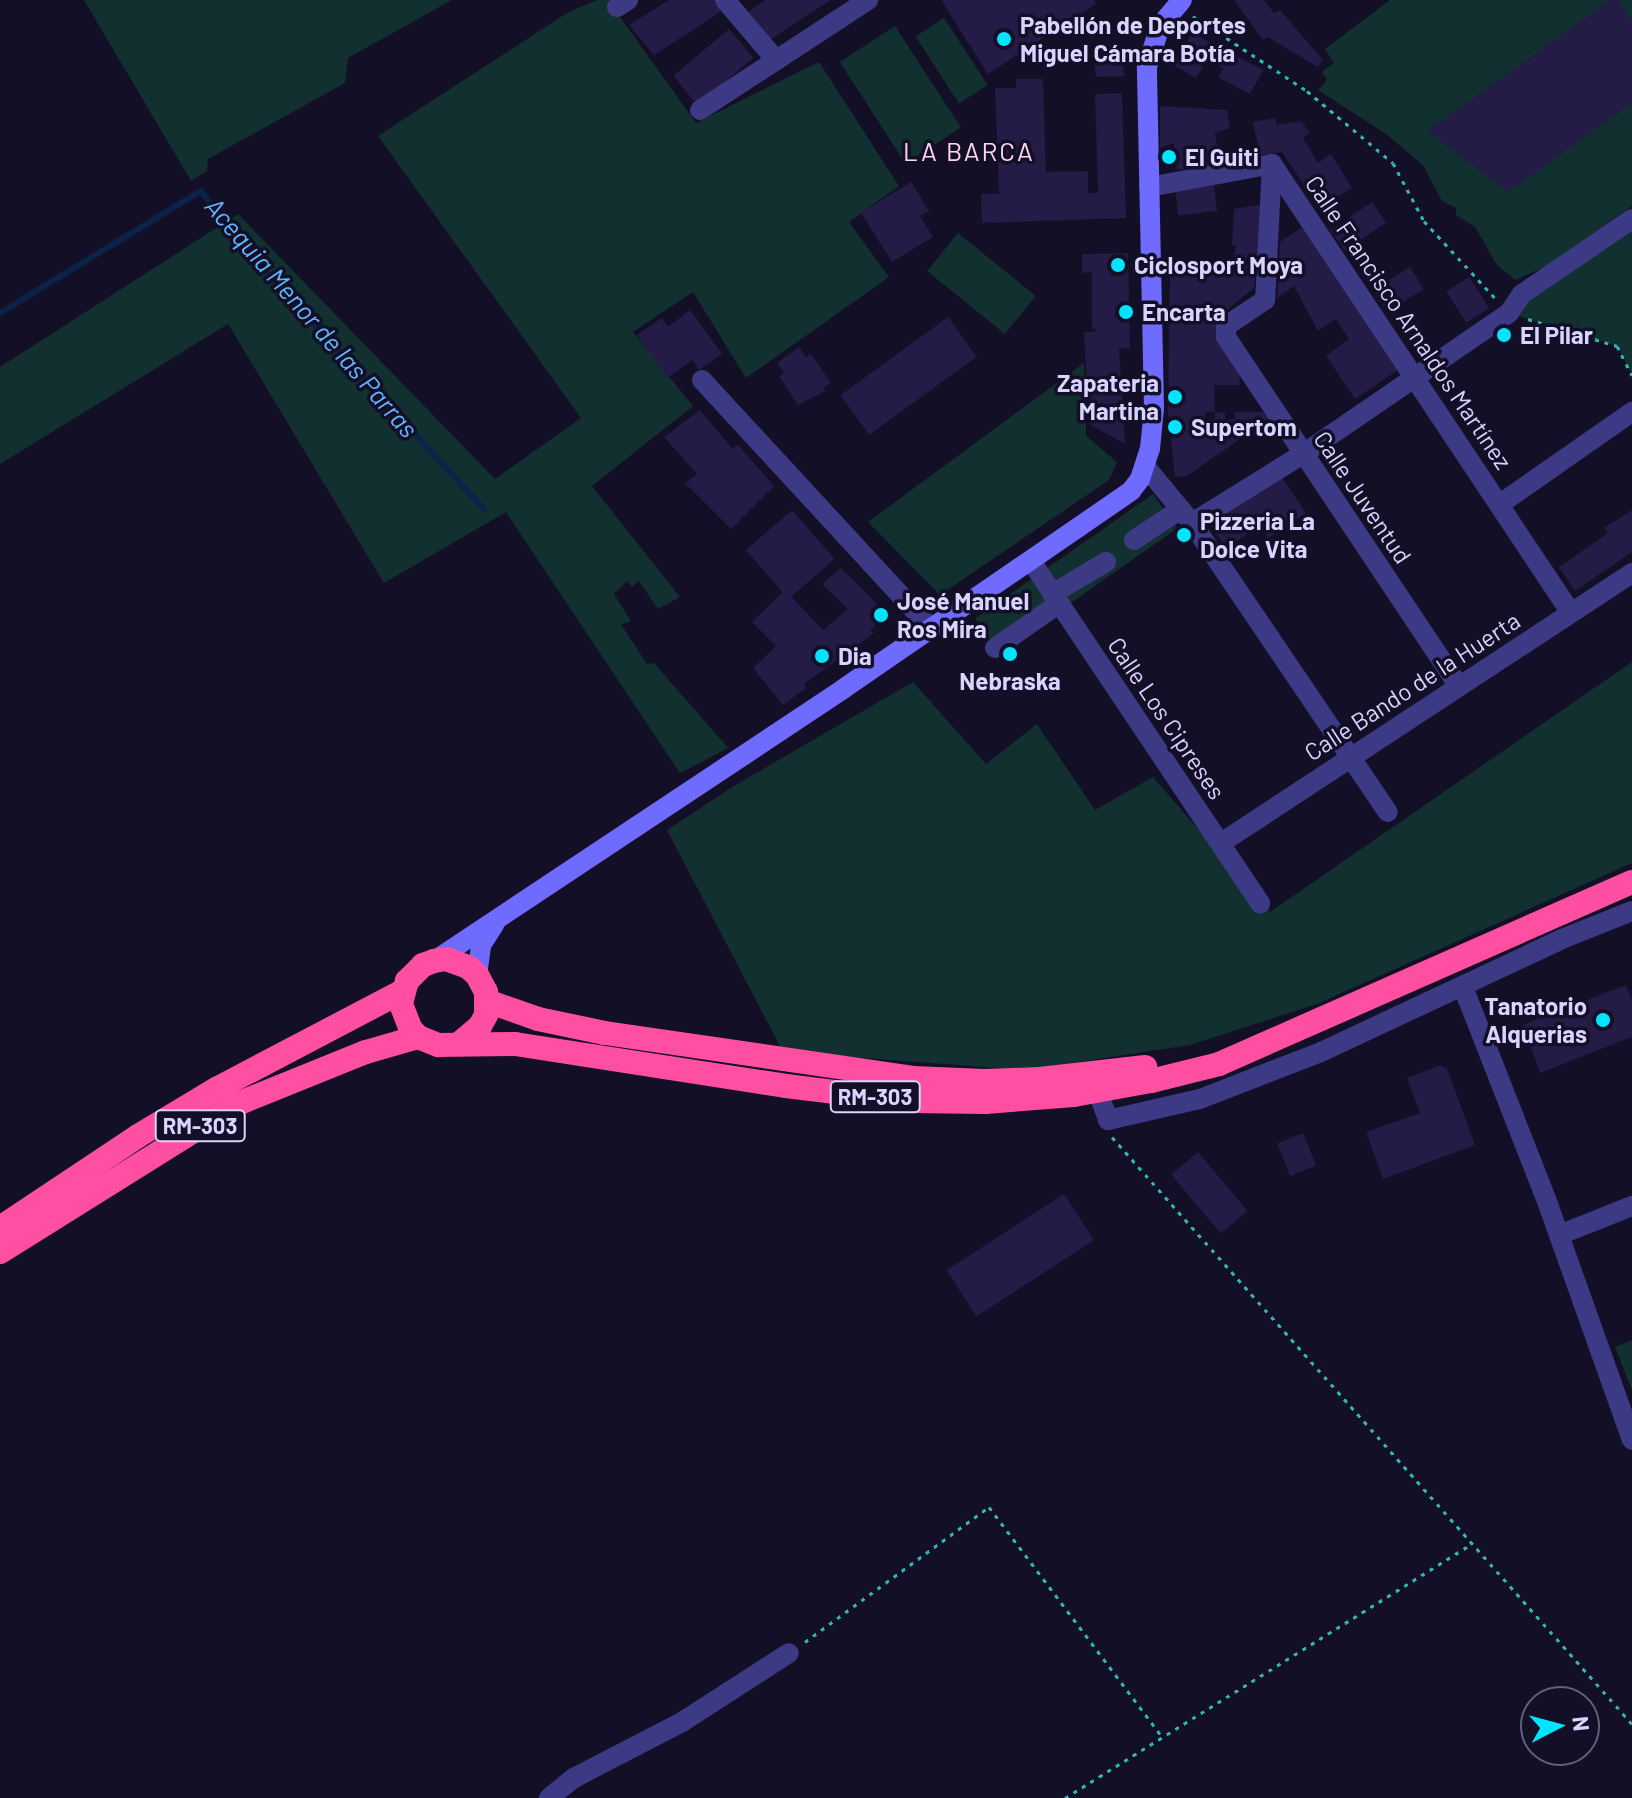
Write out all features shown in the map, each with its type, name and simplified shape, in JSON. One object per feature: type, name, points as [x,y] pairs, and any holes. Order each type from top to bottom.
[{"type":"highway","name":"RM-303","points":[[0,1252],[237,1104],[337,1063],[418,1037],[438,1045],[515,1044],[771,1084],[909,1101],[985,1102],[1098,1092],[1188,1073],[1284,1036],[1632,882]]},
{"type":"highway","name":"RM-303","points":[[0,1228],[138,1136],[218,1088],[403,991],[414,972],[434,961]]},
{"type":"highway","points":[[434,961],[457,962],[477,975],[487,1001],[480,1026],[460,1043]]},
{"type":"highway","points":[[403,991],[404,1016],[418,1037]]},
{"type":"highway","name":"RM-303","points":[[487,1001],[538,1019],[605,1033],[870,1073],[973,1081],[1040,1079],[1138,1068],[1284,1036]]},
{"type":"street","points":[[725,0],[776,60]]},
{"type":"street","points":[[700,110],[868,0]]},
{"type":"street","points":[[434,961],[1121,500],[1140,479],[1154,408],[1147,67],[1160,26],[1176,2]]},
{"type":"street","name":"Calle Francisco Arnaldos Martínez","points":[[1149,187],[1272,164],[1571,613]]},
{"type":"street","name":"Calle Juventud","points":[[1272,164],[1265,300],[1226,326],[1226,337],[1459,686]]},
{"type":"street","points":[[1134,540],[1303,454],[1509,313],[1522,294],[1632,219]]},
{"type":"street","points":[[702,380],[932,629]]},
{"type":"street","points":[[1500,504],[1632,412]]},
{"type":"street","points":[[1145,466],[1186,516],[1388,812]]},
{"type":"street","name":"Calle Los Cipreses","points":[[1031,561],[1260,903]]},
{"type":"street","points":[[995,648],[1106,562]]},
{"type":"street","name":"Calle Bando de la Huerta","points":[[1221,843],[1632,573]]},
{"type":"street","points":[[477,975],[481,945],[510,908]]},
{"type":"street","points":[[1098,1092],[1108,1120],[1200,1099],[1321,1052],[1632,911]]},
{"type":"street","points":[[1463,987],[1559,1235],[1632,1440]]},
{"type":"street","points":[[1559,1235],[1632,1206]]},
{"type":"street","points":[[549,1798],[574,1778],[682,1722],[789,1653]]},
{"type":"path","points":[[1176,2],[1307,91],[1393,163],[1424,221],[1509,313],[1617,346],[1632,375]]},
{"type":"path","points":[[1106,1131],[1632,1724]]},
{"type":"path","points":[[789,1653],[989,1507],[1163,1738]]},
{"type":"path","points":[[1065,1798],[1472,1544]]},
{"type":"green space","points":[[84,0],[452,0],[348,58],[345,83],[208,159],[207,171],[191,181]]},
{"type":"green space","points":[[597,0],[608,0],[696,123],[819,62],[899,186],[849,222],[889,277],[746,378],[693,292],[633,332],[693,406],[592,486],[680,597],[658,609],[639,581],[632,587],[627,581],[614,594],[631,621],[621,624],[647,664],[654,663],[728,748],[680,773],[506,512],[384,583],[228,324],[0,464],[0,367],[238,214],[495,479],[581,418],[378,136],[567,13]]},
{"type":"green space","points":[[1390,0],[1632,0],[1632,206],[1547,266],[1515,280],[1497,265],[1475,227],[1456,215],[1456,208],[1442,201],[1423,165],[1386,134],[1318,90],[1327,80],[1322,72],[1334,63],[1325,49]]},
{"type":"green space","points":[[944,18],[988,85],[959,104],[915,37]]},
{"type":"green space","points":[[895,26],[961,127],[906,163],[840,62]]},
{"type":"green space","points":[[1632,219],[1632,375],[1617,346],[1509,313]]},
{"type":"green space","points":[[958,233],[1036,296],[1005,334],[927,271]]},
{"type":"green space","points":[[1084,363],[1086,436],[1117,462],[1109,480],[940,595],[868,522]]},
{"type":"green space","points":[[1153,494],[1177,528],[999,653],[975,618]]},
{"type":"green space","points":[[1632,662],[1632,863],[1317,1004],[1190,1045],[1025,1070],[783,1052],[667,830],[732,787],[913,682],[986,764],[1037,724],[1095,810],[1153,777],[1270,912]]},
{"type":"green space","points":[[1632,1340],[1632,1390],[1615,1347]]},
{"type":"building","points":[[669,0],[717,0],[725,9],[654,55],[629,25]]},
{"type":"building","points":[[765,0],[831,0],[771,39],[748,12]]},
{"type":"building","name":"Pabellón de Deportes Miguel Cámara Botía","points":[[941,0],[1094,0],[1096,4],[988,74]]},
{"type":"building","points":[[1234,0],[1264,0],[1274,13],[1280,10],[1323,60],[1318,67],[1268,37],[1263,40]]},
{"type":"building","points":[[1610,0],[1617,0],[1632,22],[1632,103],[1508,192],[1428,131]]},
{"type":"building","points":[[729,29],[753,58],[698,105],[673,76]]},
{"type":"building","points":[[1192,33],[1263,70],[1250,94],[1218,77],[1223,69],[1207,59],[1196,78],[1173,65]]},
{"type":"building","points":[[1122,51],[1124,76],[1096,77],[1094,57]]},
{"type":"building","points":[[1016,79],[1043,79],[1046,172],[1088,171],[1088,193],[1098,193],[1095,94],[1122,93],[1126,218],[982,223],[981,194],[999,194],[995,88],[1016,88]]},
{"type":"building","points":[[1160,106],[1227,110],[1230,128],[1215,133],[1220,163],[1177,170],[1174,143],[1160,148]]},
{"type":"building","points":[[1275,118],[1277,125],[1301,121],[1310,133],[1303,138],[1318,163],[1331,154],[1352,188],[1319,208],[1282,152],[1260,155],[1253,122]]},
{"type":"building","points":[[911,182],[929,211],[920,216],[933,237],[892,262],[861,213]]},
{"type":"building","points":[[1214,185],[1217,211],[1178,216],[1175,190]]},
{"type":"building","points":[[1372,202],[1386,223],[1345,251],[1331,230]]},
{"type":"building","points":[[1263,204],[1254,288],[1220,315],[1219,341],[1239,366],[1240,385],[1214,385],[1215,412],[1225,413],[1225,420],[1235,419],[1235,412],[1269,412],[1270,418],[1187,476],[1175,477],[1168,411],[1170,270],[1232,268],[1236,245],[1232,245],[1234,209]],"holes":[[[1205,412],[1215,412],[1215,419],[1205,420]]]},
{"type":"building","points":[[1306,225],[1401,368],[1355,399],[1326,356],[1349,339],[1336,319],[1318,331],[1294,286],[1277,298],[1280,242]]},
{"type":"building","points":[[1128,253],[1130,348],[1119,348],[1125,444],[1089,424],[1084,332],[1098,332],[1092,327],[1092,272],[1082,273],[1082,254]]},
{"type":"building","points":[[1410,267],[1424,289],[1387,312],[1374,290]]},
{"type":"building","points":[[1469,277],[1489,308],[1467,323],[1446,292]]},
{"type":"building","points":[[690,310],[722,354],[699,370],[692,360],[667,378],[637,335],[662,318],[668,327]]},
{"type":"building","points":[[948,317],[977,357],[869,435],[840,395]]},
{"type":"building","points":[[799,347],[806,357],[811,354],[831,383],[823,388],[826,391],[798,405],[779,376],[784,373],[777,363]]},
{"type":"building","points":[[700,410],[732,448],[738,445],[774,486],[731,529],[685,483],[697,474],[664,437]]},
{"type":"building","points":[[1281,476],[1306,513],[1268,538],[1260,526],[1226,548],[1209,523]]},
{"type":"building","points":[[792,510],[835,559],[789,599],[746,550]]},
{"type":"building","points":[[1632,510],[1632,552],[1575,591],[1559,567],[1608,533],[1604,528]]},
{"type":"building","points":[[841,568],[887,614],[870,630],[874,633],[804,684],[806,688],[783,705],[753,668],[776,646],[752,622],[785,590],[823,630],[848,609],[822,584]]},
{"type":"building","points":[[1626,985],[1632,1000],[1632,1037],[1540,1073],[1523,1025]]},
{"type":"building","points":[[1441,1065],[1447,1069],[1475,1145],[1383,1179],[1366,1132],[1420,1113],[1407,1078]]},
{"type":"building","points":[[1303,1133],[1316,1165],[1290,1176],[1277,1143]]},
{"type":"building","points":[[1198,1152],[1247,1211],[1221,1233],[1171,1174]]},
{"type":"building","points":[[1064,1194],[1094,1240],[977,1316],[947,1270]]},
{"type":"waterway","name":"Acequia Menor de las Parras","points":[[0,313],[201,191],[254,259],[485,510]]},
{"type":"place","name":"Pabellón de Deportes Miguel Cámara Botía","points":[[1004,39]]},
{"type":"place","name":"El Guiti","points":[[1169,157]]},
{"type":"place","name":"Ciclosport Moya","points":[[1118,265]]},
{"type":"place","name":"Encarta","points":[[1126,312]]},
{"type":"place","name":"El Pilar","points":[[1504,335]]},
{"type":"place","name":"Zapateria Martina","points":[[1175,397]]},
{"type":"place","name":"Supertom","points":[[1175,427]]},
{"type":"place","name":"Pizzeria La Dolce Vita","points":[[1184,535]]},
{"type":"place","name":"José Manuel Ros Mira","points":[[881,615]]},
{"type":"place","name":"Nebraska","points":[[1010,654]]},
{"type":"place","name":"Dia","points":[[822,656]]},
{"type":"place","name":"Tanatorio Alquerias","points":[[1603,1020]]},
{"type":"district","name":"LA BARCA","points":[[969,151]]}]
